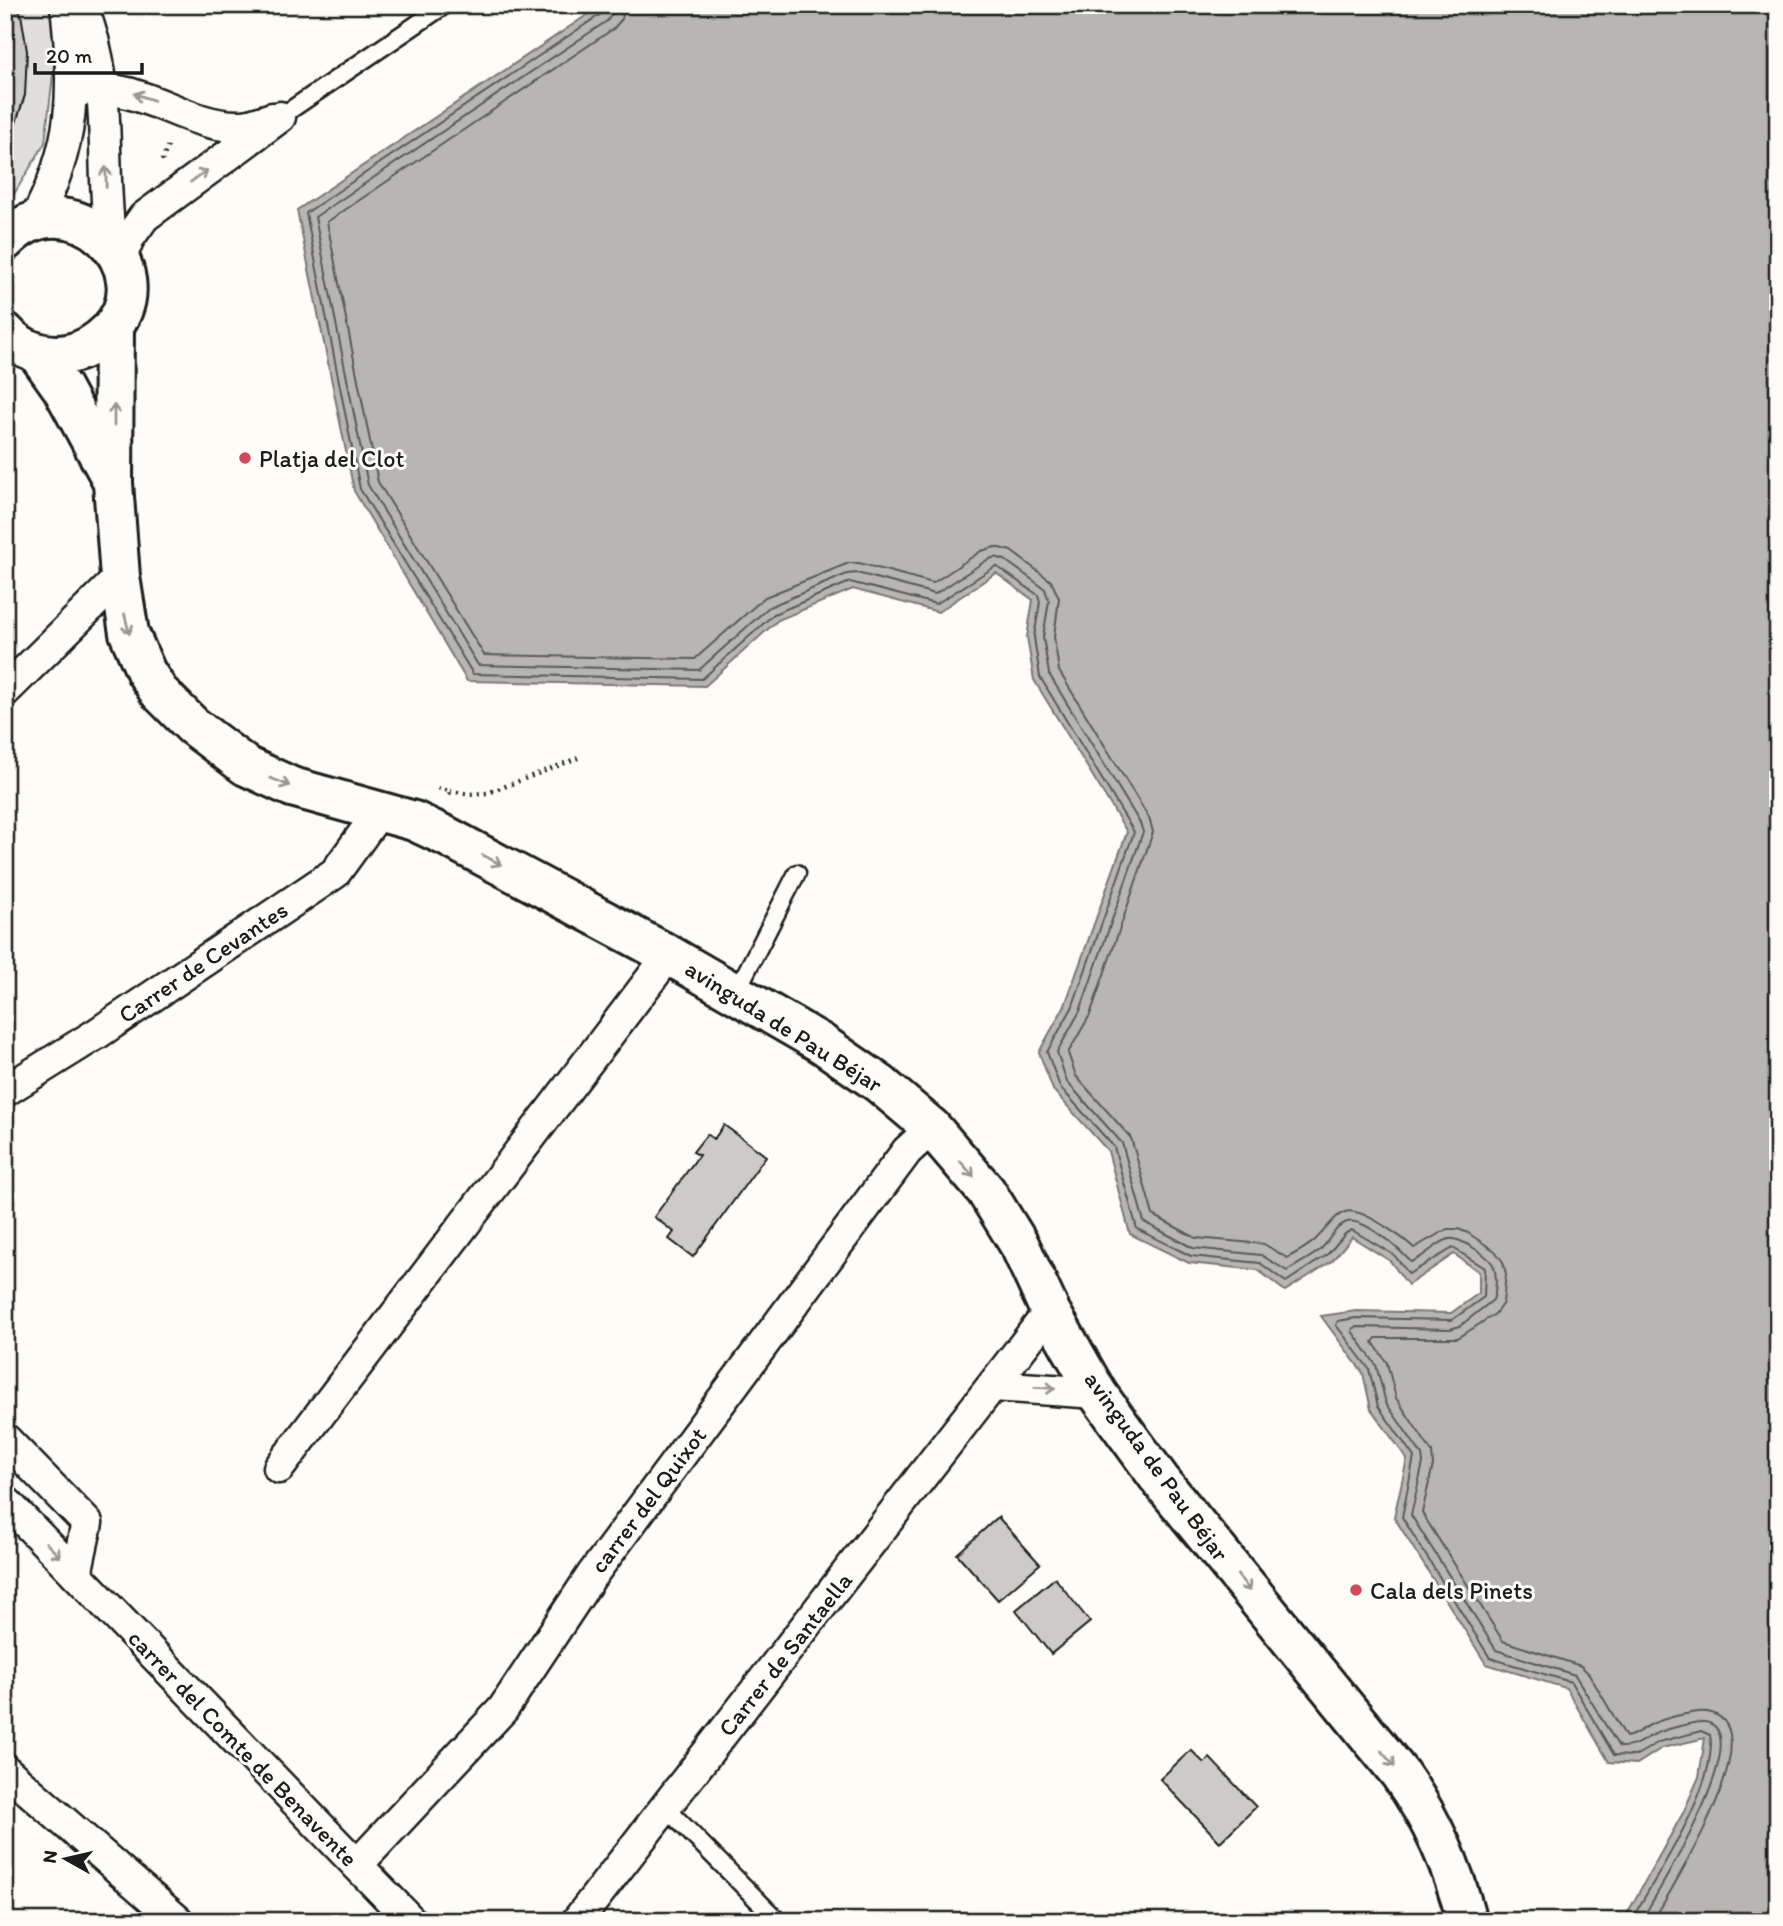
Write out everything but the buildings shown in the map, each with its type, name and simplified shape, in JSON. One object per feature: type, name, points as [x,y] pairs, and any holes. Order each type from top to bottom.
[{"type":"street","points":[[19,231],[49,193],[62,158],[69,122],[73,64],[66,5]]},
{"type":"street","points":[[5,332],[22,346],[37,353],[58,356],[80,352],[99,341],[114,326],[125,293],[124,276],[106,212],[103,87],[94,38],[81,5]]},
{"type":"street","points":[[71,93],[103,87],[139,95],[199,119],[221,124],[242,126],[279,117]]},
{"type":"street","points":[[116,252],[144,217],[279,117]]},
{"type":"street","points":[[19,231],[55,218],[76,220],[95,230],[116,252]]},
{"type":"street","name":"avinguda de Pau Béjar","points":[[114,326],[113,483],[124,614],[135,651],[159,692],[193,726],[228,754],[265,777],[414,821],[446,836],[669,955],[831,1050],[880,1084],[932,1128],[986,1191],[1020,1246],[1050,1311],[1097,1393],[1161,1481],[1400,1774],[1434,1827],[1452,1867],[1461,1917]]},
{"type":"street","name":"avinguda de Pau Béjar","points":[[37,353],[62,388],[113,483]]},
{"type":"street","points":[[5,691],[120,577]]},
{"type":"street","name":"Carrer de Cevantes","points":[[5,1091],[229,946],[335,873],[380,811]]},
{"type":"street","points":[[279,1468],[669,955]]},
{"type":"street","name":"carrer del Quixot","points":[[357,1865],[503,1709],[592,1575],[907,1151],[932,1128]]},
{"type":"street","name":"Carrer de Santaella","points":[[577,1921],[1050,1311]]},
{"type":"street","points":[[993,1386],[1097,1393]]},
{"type":"street","points":[[5,1439],[87,1523],[76,1574]]},
{"type":"street","name":"carrer del Comte de Benavente","points":[[5,1501],[411,1921]]},
{"type":"street","points":[[5,1770],[178,1921]]},
{"type":"lane","points":[[279,117],[445,5]]},
{"type":"lane","points":[[735,994],[797,873]]},
{"type":"lane","points":[[666,1808],[778,1921]]},
{"type":"path","points":[[450,791],[488,793],[578,758]]},
{"type":"shaded area","points":[[17,5],[48,5],[57,40],[45,143],[5,209],[5,156],[25,95]]},
{"type":"water","points":[[602,5],[1778,5],[1778,1921],[1623,1921],[1683,1813],[1699,1777],[1705,1738],[1662,1748],[1637,1764],[1609,1762],[1566,1688],[1486,1664],[1394,1517],[1407,1459],[1371,1409],[1363,1373],[1321,1316],[1356,1311],[1451,1313],[1479,1293],[1479,1272],[1454,1254],[1408,1285],[1390,1261],[1352,1237],[1332,1261],[1285,1291],[1258,1270],[1189,1263],[1130,1234],[1108,1151],[1053,1090],[1039,1052],[1065,1005],[1127,832],[1034,680],[1027,637],[1033,600],[996,573],[938,612],[853,589],[778,620],[705,686],[467,681],[354,491],[297,210]]},
{"type":"place","name":"Platja del Clot","points":[[245,458]]},
{"type":"place","name":"Cala dels Pinets","points":[[1356,1590]]}]
